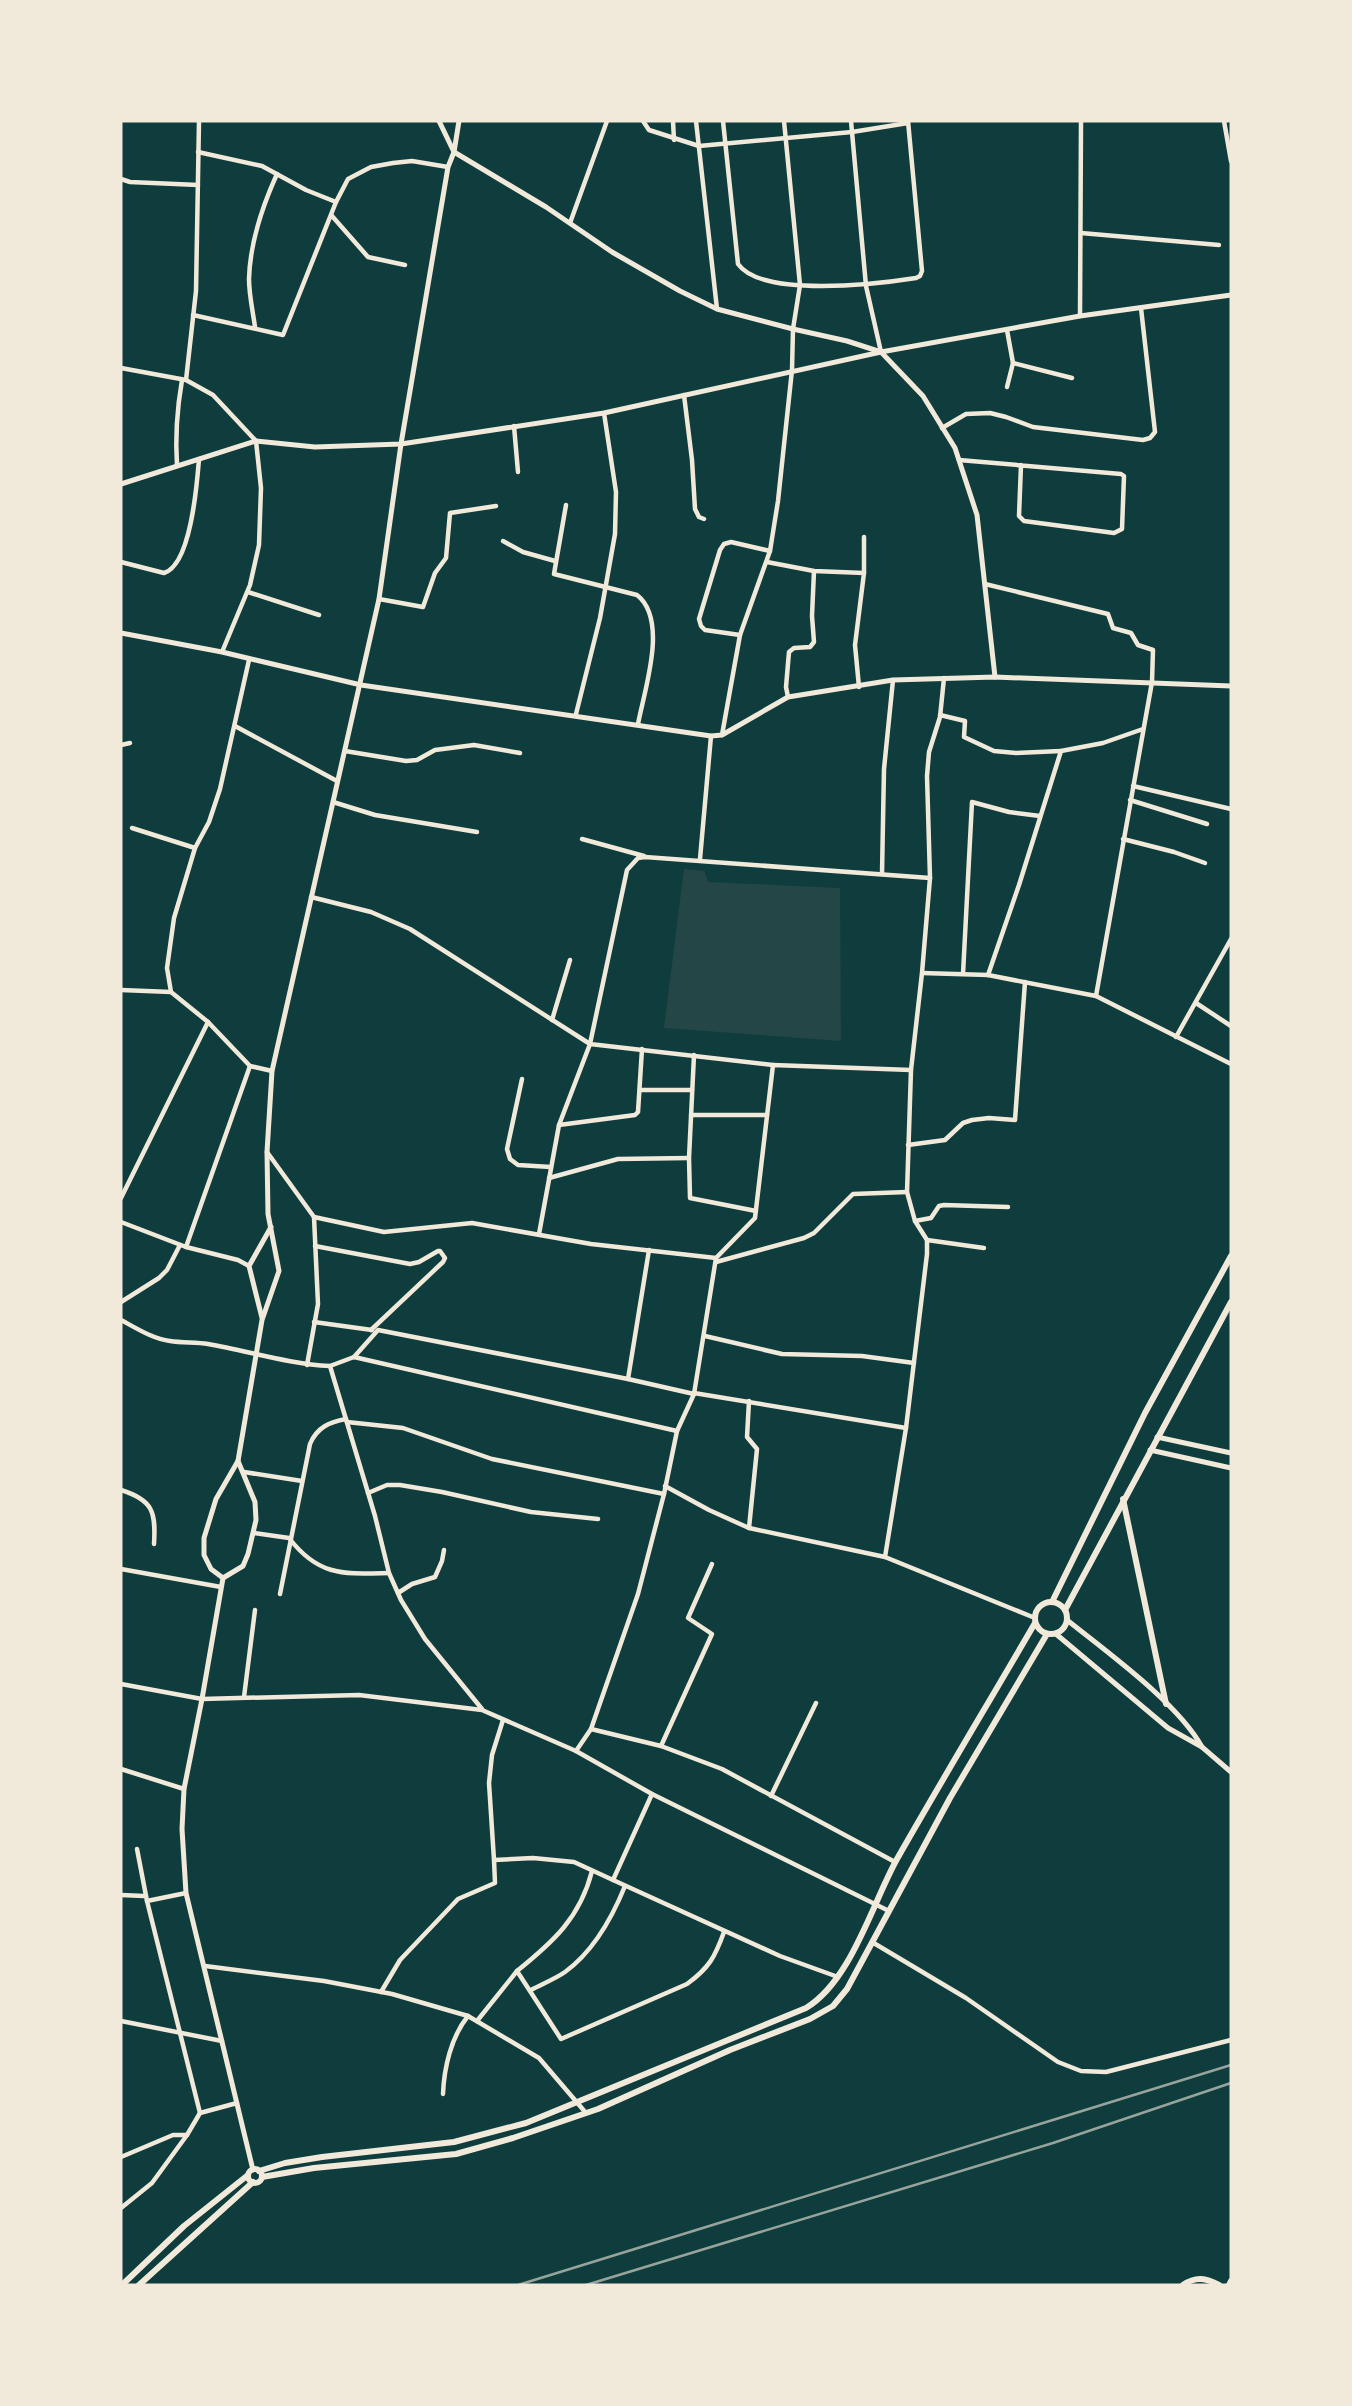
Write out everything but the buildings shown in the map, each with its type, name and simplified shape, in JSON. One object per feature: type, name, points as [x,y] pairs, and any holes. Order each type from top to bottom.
[{"type":"main road","points":[[122,2285],[184,2226],[255,2173],[285,2163],[322,2157],[454,2142],[526,2123],[806,2008],[821,1999],[838,1977],[895,1862],[1035,1621],[1038,1608],[1052,1602],[1145,1413],[1231,1256]]},
{"type":"main road","points":[[1035,1621],[1042,1632],[1047,1634],[1056,1634],[1063,1630],[1067,1620],[1065,1610],[1231,1302]]},
{"type":"main road","points":[[1124,1499],[1166,1704]]},
{"type":"main road","points":[[1052,1602],[1065,1610]]},
{"type":"main road","points":[[255,2173],[456,2154],[513,2138],[586,2113],[826,2011],[847,1989],[950,1798],[1047,1634]]},
{"type":"main road","points":[[139,2285],[253,2182],[260,2181],[255,2173]]},
{"type":"main road","points":[[1183,2285],[1201,2278],[1219,2285]]},
{"type":"street","points":[[177,466],[175,439],[196,291],[199,121]]},
{"type":"street","points":[[439,121],[454,152],[612,252],[680,291],[717,309],[881,352],[923,396],[959,460],[977,515],[995,677]]},
{"type":"street","points":[[223,1578],[211,1569],[204,1555],[204,1538],[216,1499],[238,1461],[262,1320],[279,1271],[268,1214],[267,1152],[272,1071],[379,599],[401,444],[448,167],[454,152],[459,121]]},
{"type":"street","points":[[570,223],[607,121]]},
{"type":"street","points":[[643,121],[649,130],[699,146],[726,144],[852,131],[908,122],[922,271],[920,276],[866,286],[800,285],[756,278],[744,272],[738,264],[726,144],[723,121]]},
{"type":"street","points":[[673,121],[674,140]]},
{"type":"street","points":[[696,121],[717,309]]},
{"type":"street","points":[[722,736],[740,635],[770,551],[792,370],[793,329],[800,285],[784,121]]},
{"type":"street","points":[[851,121],[866,286],[881,352]]},
{"type":"street","points":[[1080,316],[1081,121]]},
{"type":"street","points":[[1224,121],[1231,162]]},
{"type":"street","points":[[198,152],[262,166],[306,190],[336,202]]},
{"type":"street","points":[[193,315],[281,335],[285,333],[336,202],[348,179],[371,167],[412,161],[448,167]]},
{"type":"street","points":[[255,327],[249,281],[251,261],[261,209],[277,174]]},
{"type":"street","points":[[121,179],[130,182],[198,186]]},
{"type":"street","points":[[331,215],[368,257],[405,265]]},
{"type":"street","points":[[1080,233],[1219,245]]},
{"type":"street","points":[[121,484],[257,441],[315,447],[401,444],[604,413],[792,370],[1080,316],[1231,295]]},
{"type":"street","points":[[942,428],[965,415],[977,413],[1006,416],[1033,428],[1143,440],[1150,438],[1155,432],[1141,307]]},
{"type":"street","points":[[1007,330],[1013,363],[1007,387]]},
{"type":"street","points":[[1013,363],[1072,377]]},
{"type":"street","points":[[121,368],[184,380],[213,395],[257,441],[261,488],[259,545],[247,592],[222,652]]},
{"type":"street","points":[[684,395],[695,509],[699,517],[704,519]]},
{"type":"street","points":[[576,714],[600,618],[615,534],[616,492],[604,413]]},
{"type":"street","points":[[514,426],[518,472]]},
{"type":"street","points":[[121,562],[164,573],[170,571],[178,559],[189,530],[197,493],[199,459]]},
{"type":"street","points":[[959,460],[1021,465],[1124,476],[1126,480],[1122,530],[1114,533],[1024,522],[1019,516],[1021,465]]},
{"type":"street","points":[[566,505],[553,568],[557,575],[641,597],[653,625],[654,640],[638,724]]},
{"type":"street","points":[[379,599],[423,607],[435,573],[446,558],[450,513],[496,506]]},
{"type":"street","points":[[859,687],[855,645],[864,573],[864,537]]},
{"type":"street","points":[[503,541],[523,552],[555,561]]},
{"type":"street","points":[[740,635],[705,630],[699,619],[720,550],[726,542],[770,551]]},
{"type":"street","points":[[767,562],[814,571],[864,573]]},
{"type":"street","points":[[788,697],[786,687],[789,652],[794,648],[810,647],[814,642],[811,616],[814,571]]},
{"type":"street","points":[[985,584],[1110,615],[1113,628],[1131,633],[1138,645],[1153,650],[1152,682],[1096,996]]},
{"type":"street","points":[[247,592],[319,615]]},
{"type":"street","points":[[121,632],[222,652],[361,685],[576,714],[711,736],[722,736],[788,697],[893,680],[995,677],[1231,686]]},
{"type":"street","points":[[171,992],[167,968],[174,918],[195,848],[209,822],[235,726],[249,660]]},
{"type":"street","points":[[885,1557],[906,1427],[928,1240],[915,1221],[907,1192],[908,1145],[911,1070],[930,878],[927,776],[929,752],[940,715],[944,678]]},
{"type":"street","points":[[882,874],[884,769],[893,680]]},
{"type":"street","points":[[940,715],[965,721],[964,737],[994,751],[1016,753],[1061,751],[1103,743],[1143,729]]},
{"type":"street","points":[[235,726],[337,781]]},
{"type":"street","points":[[700,859],[711,736]]},
{"type":"street","points":[[121,745],[130,743]]},
{"type":"street","points":[[345,751],[406,761],[417,760],[435,750],[474,745],[520,753]]},
{"type":"street","points":[[988,975],[1061,751]]},
{"type":"street","points":[[1133,786],[1231,809]]},
{"type":"street","points":[[1130,800],[1207,824]]},
{"type":"street","points":[[332,802],[375,815],[477,832]]},
{"type":"street","points":[[963,974],[972,802],[1009,812],[1040,816]]},
{"type":"street","points":[[132,828],[195,848]]},
{"type":"street","points":[[582,839],[645,856],[930,878]]},
{"type":"street","points":[[1123,839],[1205,863]]},
{"type":"street","points":[[539,1234],[559,1125],[590,1044],[627,870],[638,858],[645,856]]},
{"type":"street","points":[[311,897],[371,912],[410,929],[590,1044],[773,1065],[911,1070]]},
{"type":"street","points":[[1176,1037],[1231,939]]},
{"type":"street","points":[[552,1020],[570,960]]},
{"type":"street","points":[[922,973],[988,975],[1096,996],[1231,1064]]},
{"type":"street","points":[[908,1145],[945,1140],[963,1123],[972,1119],[1015,1120],[1025,982]]},
{"type":"street","points":[[121,990],[171,992],[208,1022],[250,1066],[272,1071]]},
{"type":"street","points":[[1196,1003],[1231,1026]]},
{"type":"street","points":[[121,1198],[208,1022]]},
{"type":"street","points":[[559,1125],[635,1115],[638,1112],[642,1049]]},
{"type":"street","points":[[694,1055],[689,1158],[690,1198],[756,1211]]},
{"type":"street","points":[[576,1751],[591,1729],[638,1594],[677,1431],[694,1394],[716,1260],[755,1218],[773,1065]]},
{"type":"street","points":[[121,1302],[159,1278],[183,1246],[250,1066]]},
{"type":"street","points":[[522,1079],[507,1149],[510,1159],[518,1164],[551,1167]]},
{"type":"street","points":[[640,1090],[692,1090]]},
{"type":"street","points":[[691,1115],[767,1115]]},
{"type":"street","points":[[267,1152],[314,1217],[318,1304],[307,1365]]},
{"type":"street","points":[[549,1178],[618,1159],[689,1158]]},
{"type":"street","points":[[314,1217],[384,1232],[472,1223],[591,1244],[716,1260],[804,1238],[814,1233],[853,1194],[907,1192]]},
{"type":"street","points":[[915,1221],[930,1218],[939,1206],[944,1205],[1008,1207]]},
{"type":"street","points":[[121,1222],[183,1246],[238,1260],[249,1266]]},
{"type":"street","points":[[262,1320],[249,1266],[271,1227]]},
{"type":"street","points":[[928,1240],[984,1248]]},
{"type":"street","points":[[315,1246],[401,1263],[419,1262],[438,1251],[445,1258],[371,1329]]},
{"type":"street","points":[[628,1379],[649,1250]]},
{"type":"street","points":[[121,1320],[155,1338],[206,1343],[255,1356],[330,1366],[354,1357],[378,1330]]},
{"type":"street","points":[[314,1322],[378,1330],[694,1394],[906,1427]]},
{"type":"street","points":[[705,1336],[782,1354],[862,1356],[914,1363]]},
{"type":"street","points":[[354,1357],[677,1431]]},
{"type":"street","points":[[330,1366],[389,1573],[425,1639],[482,1710]]},
{"type":"street","points":[[749,1401],[747,1437],[757,1449],[749,1528]]},
{"type":"street","points":[[280,1594],[289,1538],[313,1436],[323,1427],[346,1420],[403,1428],[492,1459],[664,1494]]},
{"type":"street","points":[[1157,1437],[1231,1453]]},
{"type":"street","points":[[1150,1450],[1231,1468]]},
{"type":"street","points":[[238,1461],[255,1502],[256,1520],[243,1566],[223,1578],[184,1789],[182,1829],[186,1893],[255,2173]]},
{"type":"street","points":[[244,1472],[302,1481]]},
{"type":"street","points":[[368,1493],[387,1485],[400,1485],[531,1512],[598,1519]]},
{"type":"street","points":[[665,1486],[749,1528],[885,1557],[1035,1621]]},
{"type":"street","points":[[121,1490],[135,1495],[146,1503],[153,1513],[154,1544]]},
{"type":"street","points":[[254,1533],[289,1538],[309,1560],[325,1569],[361,1574],[389,1573]]},
{"type":"street","points":[[398,1593],[412,1584],[435,1577],[444,1550]]},
{"type":"street","points":[[661,1746],[692,1683],[712,1634],[688,1618],[712,1564]]},
{"type":"street","points":[[121,1569],[221,1587]]},
{"type":"street","points":[[244,1697],[255,1610]]},
{"type":"street","points":[[1067,1620],[1166,1704],[1195,1734],[1202,1747]]},
{"type":"street","points":[[1056,1634],[1168,1728],[1202,1747],[1231,1772]]},
{"type":"street","points":[[121,1684],[202,1699],[359,1695],[482,1710],[576,1751],[652,1794],[889,1911]]},
{"type":"street","points":[[771,1796],[816,1703]]},
{"type":"street","points":[[381,1992],[400,1960],[458,1899],[495,1883],[489,1783],[492,1755],[503,1720]]},
{"type":"street","points":[[591,1729],[661,1746],[722,1769],[895,1862]]},
{"type":"street","points":[[121,1769],[184,1789]]},
{"type":"street","points":[[613,1880],[652,1794]]},
{"type":"street","points":[[137,1849],[178,2034],[200,2113]]},
{"type":"street","points":[[494,1860],[533,1857],[574,1862],[724,1932],[838,1977]]},
{"type":"street","points":[[477,2021],[517,1971],[553,1942],[573,1916],[586,1892],[592,1870]]},
{"type":"street","points":[[531,1990],[564,1973],[589,1949],[613,1915],[625,1886]]},
{"type":"street","points":[[121,1895],[146,1899],[186,1893]]},
{"type":"street","points":[[517,1971],[561,2039],[687,1984],[705,1971],[724,1932]]},
{"type":"street","points":[[872,1942],[966,1998],[1058,2062],[1081,2071],[1106,2072],[1231,2040]]},
{"type":"street","points":[[205,1966],[312,1979],[381,1992],[468,2016],[539,2059],[586,2113]]},
{"type":"street","points":[[443,2094],[450,2054],[460,2026],[468,2016]]},
{"type":"street","points":[[121,2021],[223,2041]]},
{"type":"street","points":[[121,2208],[152,2183],[200,2113],[238,2102]]},
{"type":"street","points":[[121,2157],[173,2134],[187,2135]]},
{"type":"shaded area","points":[[684,869],[704,871],[708,882],[840,888],[841,1041],[664,1028]]},
{"type":"railway","points":[[518,2285],[1231,2065]]},
{"type":"railway","points":[[586,2285],[1053,2143],[1231,2083]]}]
